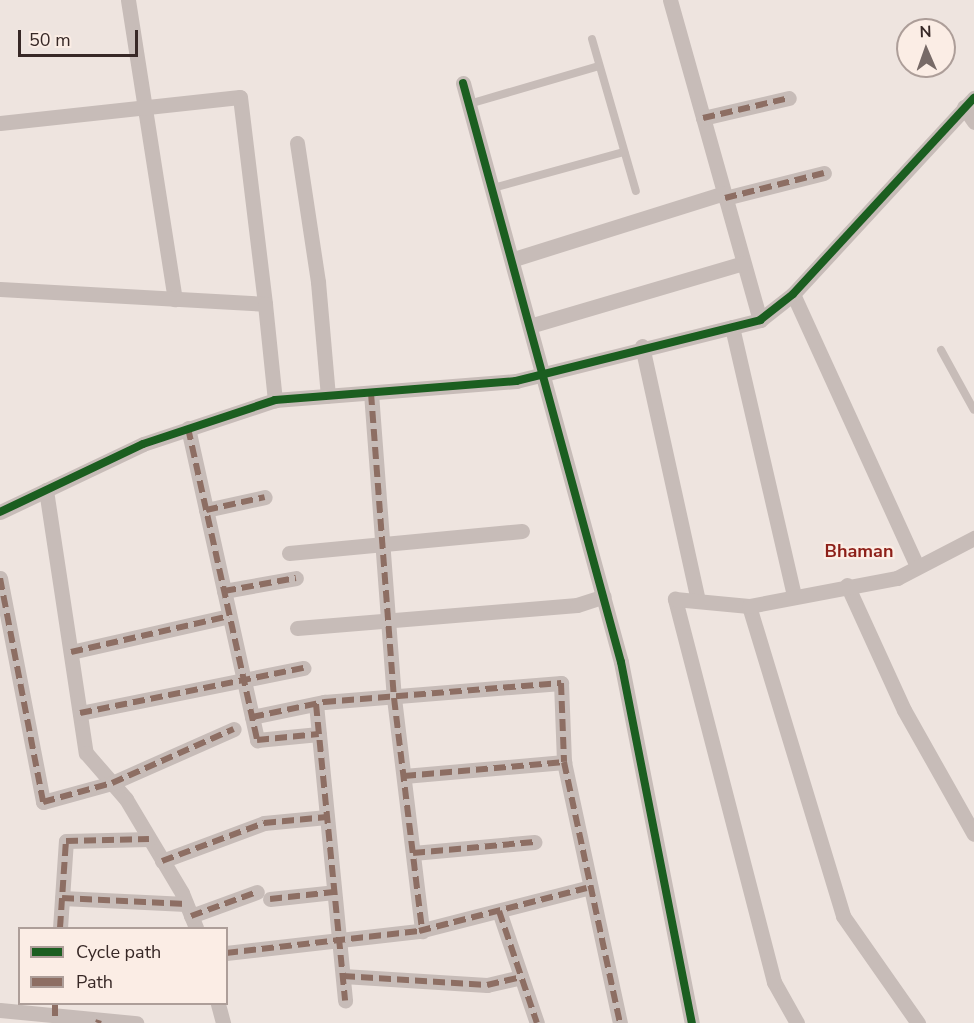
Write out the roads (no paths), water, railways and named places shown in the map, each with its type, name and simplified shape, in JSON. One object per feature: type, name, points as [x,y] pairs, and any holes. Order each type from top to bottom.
[{"type":"street","points":[[128,0],[175,299]]},
{"type":"street","points":[[670,0],[760,321]]},
{"type":"street","points":[[463,83],[546,372],[604,596],[692,1023]]},
{"type":"street","points":[[0,123],[240,97],[275,400]]},
{"type":"street","points":[[703,118],[789,98]]},
{"type":"street","points":[[969,103],[974,122]]},
{"type":"street","points":[[0,512],[188,428],[275,400],[371,393],[413,393],[546,372],[642,346],[760,321],[793,294],[969,103]]},
{"type":"street","points":[[297,143],[318,282],[328,396]]},
{"type":"street","points":[[514,259],[725,196],[824,173]]},
{"type":"street","points":[[533,325],[744,262]]},
{"type":"street","points":[[0,289],[265,304]]},
{"type":"street","points":[[793,294],[917,566]]},
{"type":"street","points":[[732,327],[794,596]]},
{"type":"street","points":[[642,346],[698,601]]},
{"type":"street","points":[[371,393],[394,698],[422,931]]},
{"type":"street","points":[[188,428],[257,740],[319,734]]},
{"type":"street","points":[[45,490],[86,753],[112,783],[149,839],[191,916]]},
{"type":"street","points":[[206,510],[265,497]]},
{"type":"street","points":[[289,553],[522,531]]},
{"type":"street","points":[[797,1023],[774,982],[675,599],[749,606],[847,585],[897,578],[974,538]]},
{"type":"street","points":[[0,578],[43,802],[112,783],[234,729]]},
{"type":"street","points":[[224,591],[296,579]]},
{"type":"street","points":[[847,585],[904,710],[974,834]]},
{"type":"street","points":[[297,628],[388,623],[577,605],[604,596]]},
{"type":"street","points":[[749,606],[843,916],[918,1023]]},
{"type":"street","points":[[71,652],[230,616]]},
{"type":"street","points":[[80,713],[304,668]]},
{"type":"street","points":[[252,717],[316,704],[561,683],[564,762],[587,888],[620,1023]]},
{"type":"street","points":[[316,704],[345,1000]]},
{"type":"street","points":[[404,776],[564,762]]},
{"type":"street","points":[[162,861],[264,823],[327,817]]},
{"type":"street","points":[[60,927],[66,841],[149,839]]},
{"type":"street","points":[[413,853],[535,842]]},
{"type":"street","points":[[228,953],[422,931],[587,888]]},
{"type":"street","points":[[62,898],[191,916],[264,896],[334,892]]},
{"type":"street","points":[[499,911],[537,1023]]},
{"type":"street","points":[[343,976],[487,986],[522,977]]},
{"type":"street","points":[[218,1005],[224,1023]]},
{"type":"street","points":[[0,1010],[55,1010],[99,1021],[136,1023]]},
{"type":"lane","points":[[592,39],[636,192]]},
{"type":"lane","points":[[469,104],[599,66]]},
{"type":"lane","points":[[494,188],[624,152]]},
{"type":"lane","points":[[941,350],[974,410]]},
{"type":"district","name":"Bhaman","points":[[859,551]]}]
